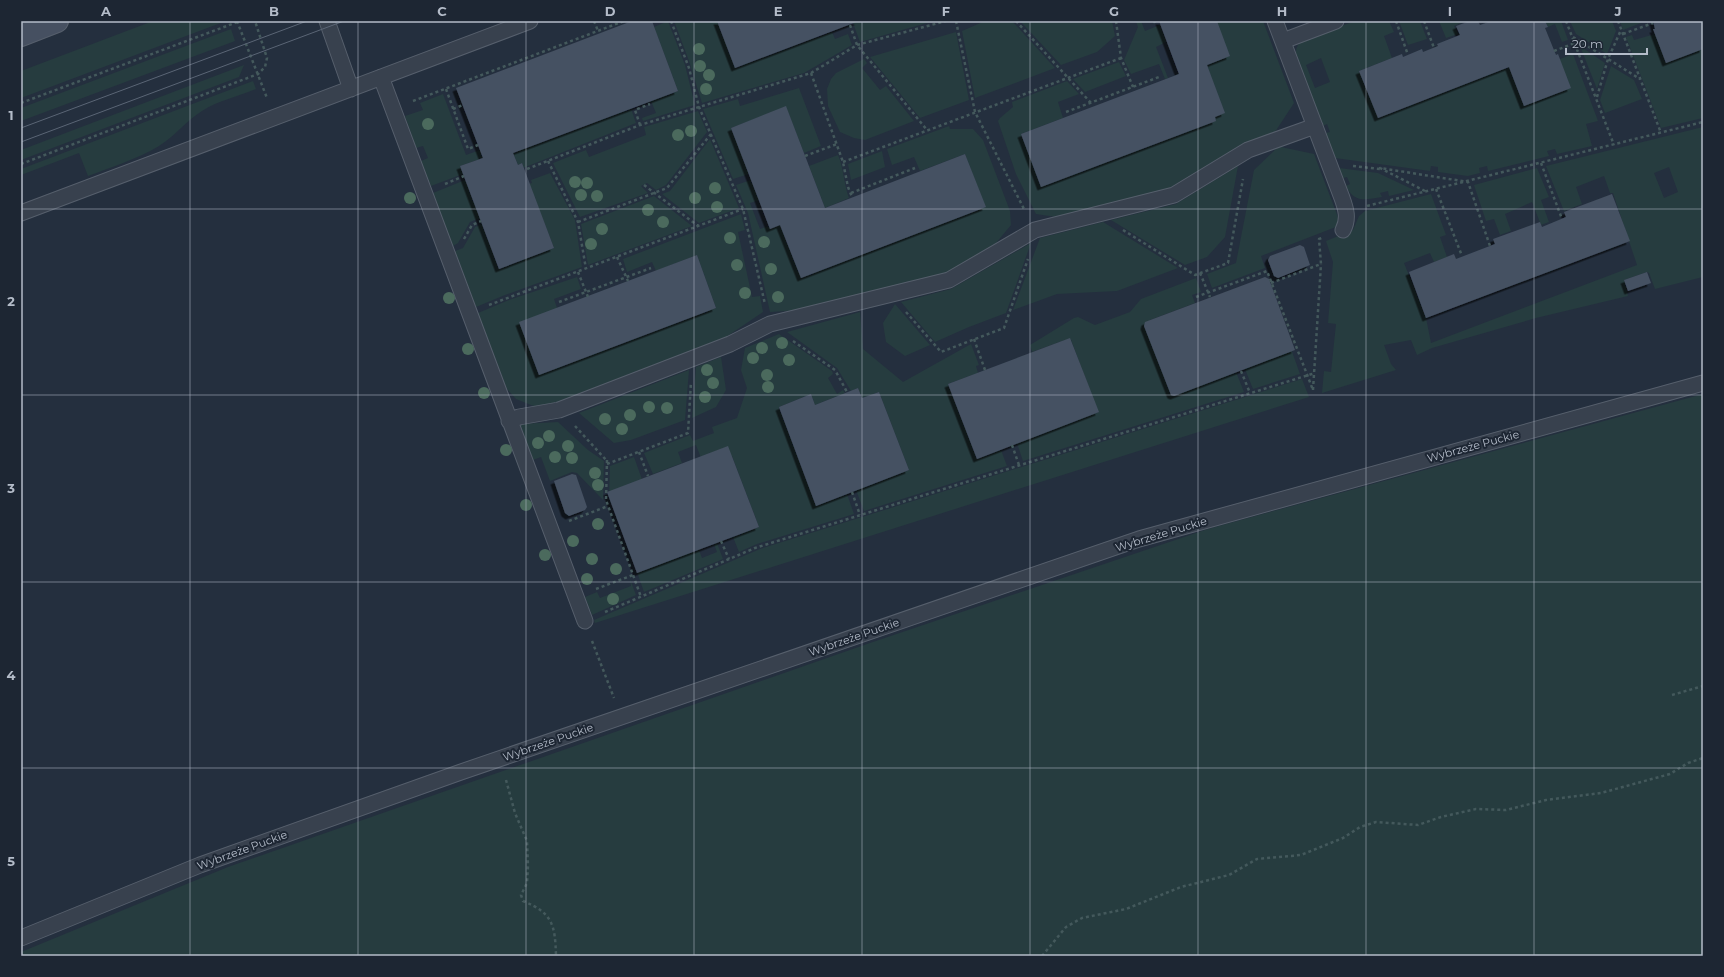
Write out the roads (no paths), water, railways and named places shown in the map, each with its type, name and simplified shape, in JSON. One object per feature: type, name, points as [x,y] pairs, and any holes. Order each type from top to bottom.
[{"type":"main road","points":[[21,35],[57,21]]},
{"type":"lane","points":[[327,21],[351,89]]},
{"type":"lane","points":[[21,213],[530,21]]},
{"type":"lane","points":[[1275,21],[1345,206],[1347,223],[1343,230]]},
{"type":"lane","points":[[1283,41],[1336,21]]},
{"type":"lane","points":[[381,77],[588,627]]},
{"type":"lane","points":[[510,421],[519,417],[559,410],[730,344],[770,324],[949,280],[1037,229],[1174,195],[1248,150],[1315,126]]},
{"type":"lane","name":"Wybrzeże Puckie","points":[[21,938],[200,865],[500,758],[1140,539],[1703,383]]},
{"type":"tram line","points":[[21,128],[307,21]]},
{"type":"tram line","points":[[21,142],[344,21]]}]
